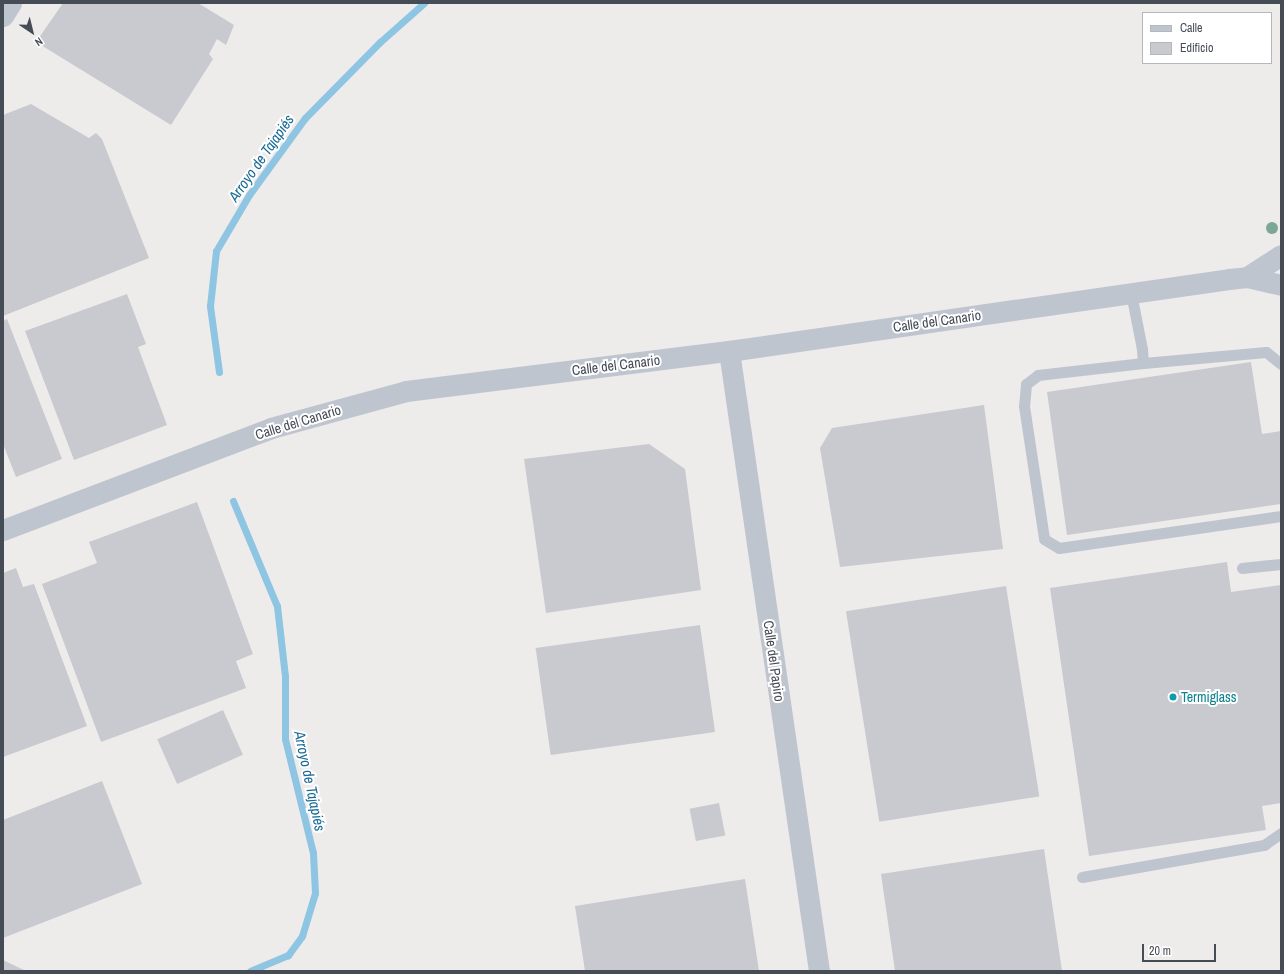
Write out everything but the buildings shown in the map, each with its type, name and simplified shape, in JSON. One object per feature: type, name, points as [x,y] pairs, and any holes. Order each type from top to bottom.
[{"type":"street","points":[[3,16],[12,3]]},
{"type":"street","name":"Calle del Canario","points":[[1248,276],[1281,255]]},
{"type":"street","name":"Calle del Canario","points":[[3,530],[271,428],[406,390],[729,351],[1248,276],[1281,285]]},
{"type":"street","name":"Calle del Papiro","points":[[729,351],[819,971]]},
{"type":"lane","points":[[1130,293],[1142,349],[1143,363]]},
{"type":"lane","points":[[1281,364],[1266,352],[1143,363],[1038,375],[1026,384],[1024,406],[1044,539],[1059,548],[1281,516]]},
{"type":"lane","points":[[1242,568],[1281,564]]},
{"type":"lane","points":[[1082,877],[1264,845],[1281,833]]},
{"type":"waterway","name":"Arroyo de Tajapiés","points":[[219,372],[210,306],[216,251],[249,195],[305,118],[380,42],[424,3]]},
{"type":"waterway","name":"Arroyo de Tajapiés","points":[[233,501],[277,606],[285,676],[285,739],[313,853],[315,893],[302,936],[288,955],[250,971]]},
{"type":"place","name":"Termiglass","points":[[1173,697]]}]
